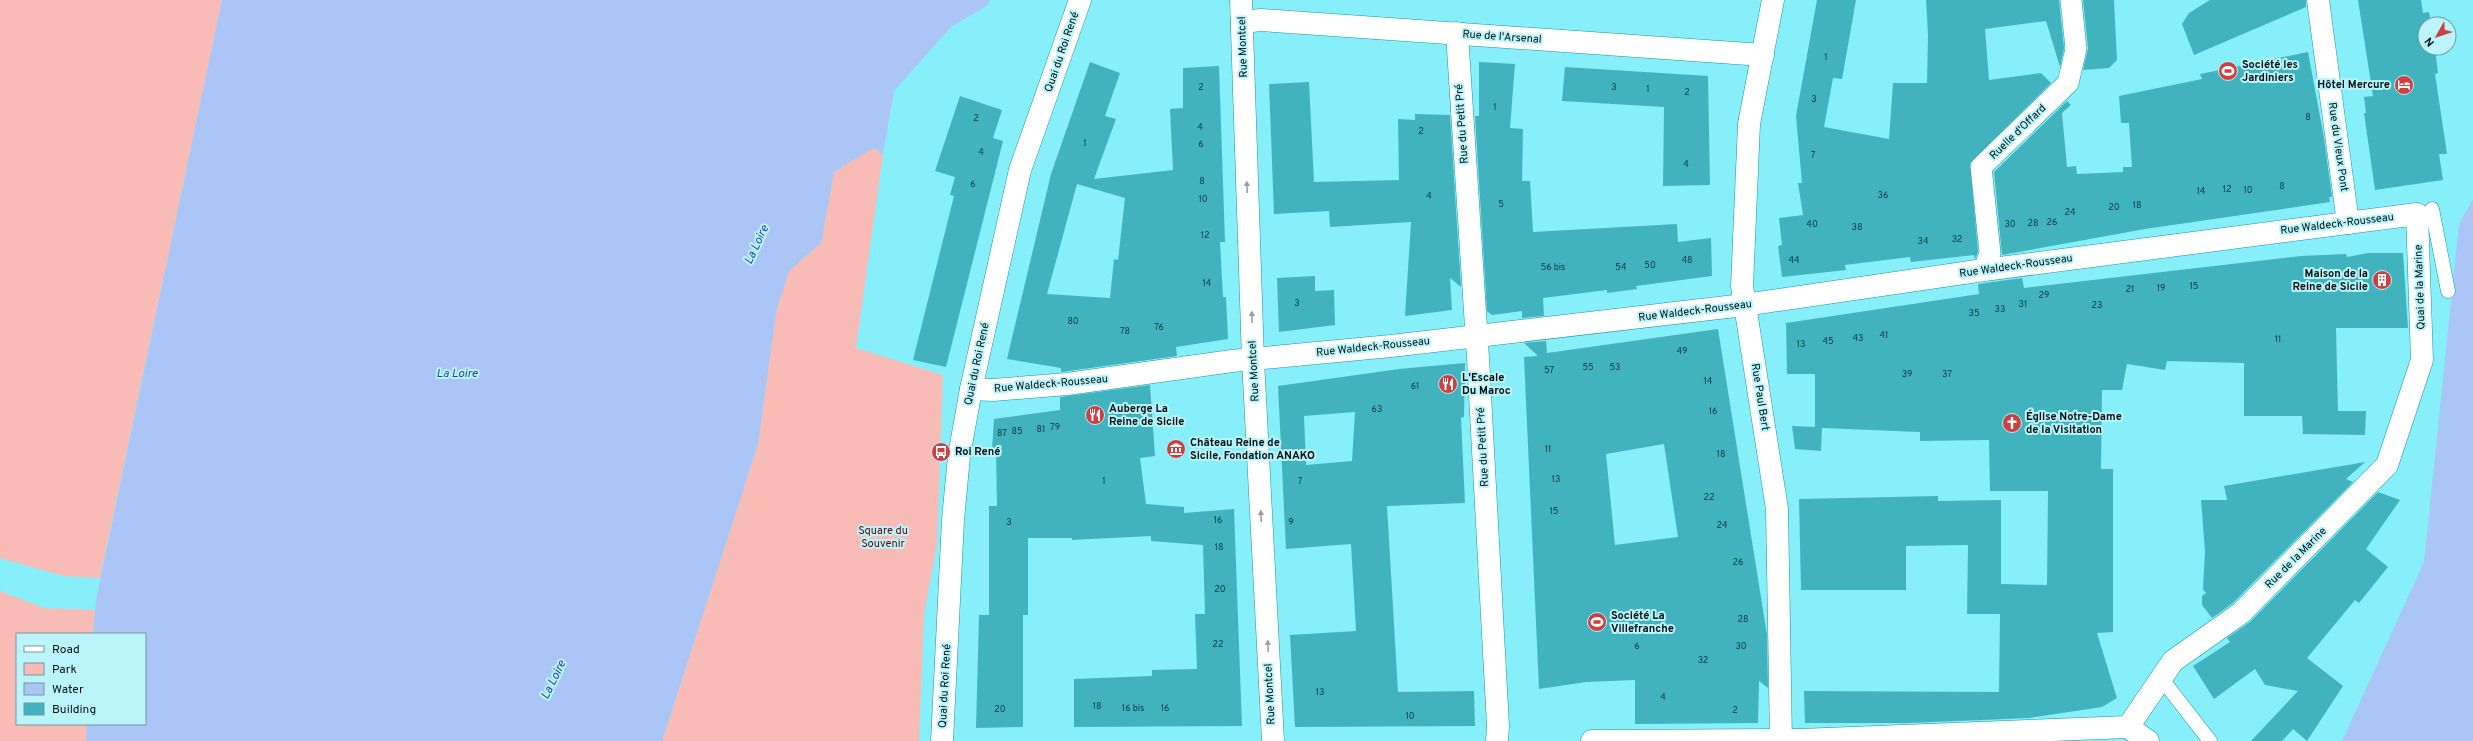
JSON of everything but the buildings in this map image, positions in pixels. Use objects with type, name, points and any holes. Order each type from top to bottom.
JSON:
[{"type":"street","name":"Quai du Roi René","points":[[942,741],[953,520],[959,456],[971,389],[1020,170],[1080,0]]},
{"type":"street","name":"Rue Montcel","points":[[1241,0],[1253,360],[1273,741]]},
{"type":"street","name":"Rue Paul Bert","points":[[1773,0],[1749,124],[1742,286],[1777,509],[1781,741]]},
{"type":"street","name":"Ruelle d'Offard","points":[[1984,270],[1990,253],[1981,167],[2068,83],[2076,48],[2071,0]]},
{"type":"street","name":"Rue du Vieux Pont","points":[[2318,0],[2348,223]]},
{"type":"street","name":"Rue de l'Arsenal","points":[[1242,22],[1261,20],[1763,55]]},
{"type":"street","name":"Rue du Petit Pré","points":[[1457,33],[1477,336],[1498,726],[1497,741]]},
{"type":"street","name":"Rue Waldeck-Rousseau","points":[[971,389],[993,390],[1067,384],[1232,361],[1477,336],[1744,305],[1984,270],[2425,212]]},
{"type":"street","name":"Quai de la Marine","points":[[2422,360],[2425,212]]},
{"type":"street","name":"Rue de la Marine","points":[[2128,728],[2173,661],[2241,613],[2387,465],[2422,360]]},
{"type":"street","points":[[1592,741],[1781,741],[2128,728],[2148,741]]},
{"type":"lane","points":[[2425,212],[2448,291]]},
{"type":"lane","points":[[2161,678],[2210,741]]},
{"type":"green space","points":[[0,0],[222,0],[100,578],[64,576],[0,558]]},
{"type":"green space","name":"Square du Souvenir","points":[[873,148],[883,154],[856,348],[943,375],[937,544],[924,614],[919,741],[662,741],[758,444],[776,312],[789,271],[821,243],[834,172]]},
{"type":"green space","points":[[0,591],[44,608],[95,610],[93,633],[16,633],[16,725],[87,725],[86,741],[0,741]]},
{"type":"water","name":"La Loire","points":[[222,0],[990,0],[988,5],[951,27],[894,91],[883,154],[873,148],[834,172],[821,243],[789,271],[776,312],[758,444],[662,741],[86,741],[87,725],[146,725],[146,633],[93,633],[96,600]]},
{"type":"water","points":[[2473,199],[2473,741],[2342,741],[2424,562],[2459,224]]},
{"type":"place","name":"Société les Jardiniers","points":[[2228,71]]},
{"type":"place","name":"Hôtel Mercure","points":[[2404,85]]},
{"type":"place","name":"Maison de la Reine de Sicile","points":[[2382,280]]},
{"type":"place","name":"L'Escale Du Maroc","points":[[1448,384]]},
{"type":"place","name":"Auberge La Reine de Sicile","points":[[1095,415]]},
{"type":"place","name":"Église Notre-Dame de la Visitation","points":[[2012,423]]},
{"type":"place","name":"Château Reine de Sicile, Fondation ANAKO","points":[[1176,449]]},
{"type":"place","name":"Roi René","points":[[941,452]]},
{"type":"place","name":"Société La Villefranche","points":[[1597,622]]}]
